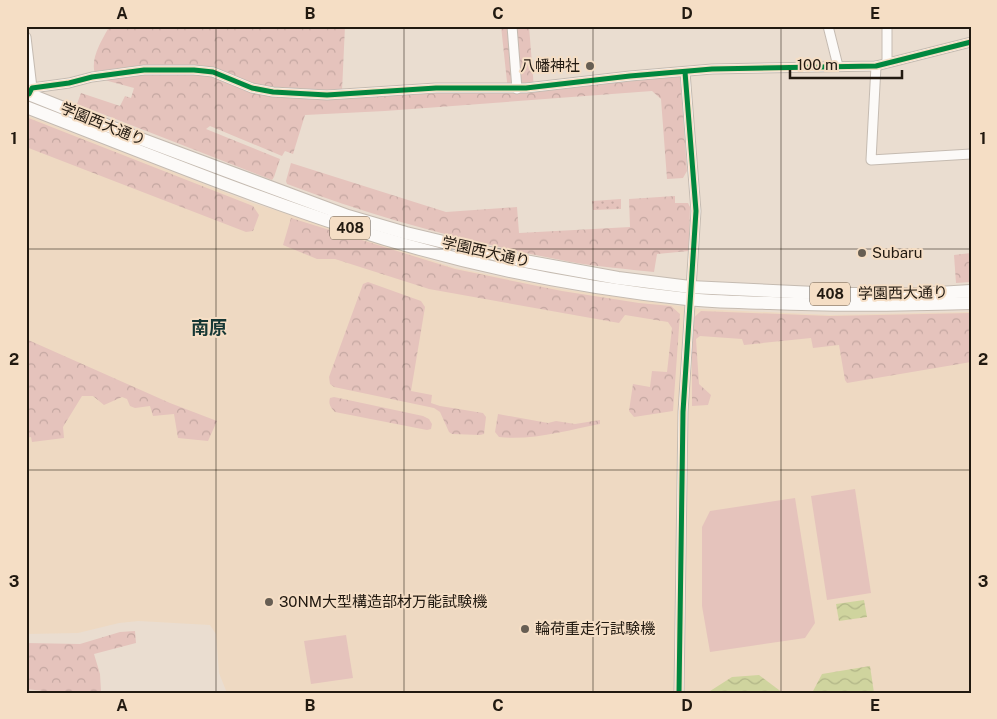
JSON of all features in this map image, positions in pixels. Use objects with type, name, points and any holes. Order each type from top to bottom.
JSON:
[{"type":"highway","name":"学園西大通り","points":[[28,96],[271,201],[357,230],[438,252],[575,283],[837,306],[917,299],[971,291]]},
{"type":"highway","name":"学園西大通り","points":[[917,299],[971,303]]},
{"type":"street","points":[[512,26],[517,89]]},
{"type":"street","points":[[828,26],[838,66]]},
{"type":"street","points":[[887,26],[887,62]]},
{"type":"street","points":[[26,37],[28,96],[92,77],[144,70],[213,72],[257,90],[327,95],[436,88],[517,89],[712,69],[876,66],[971,42]]},
{"type":"street","points":[[876,66],[871,160],[971,154]]},
{"type":"street","points":[[679,693],[683,412],[689,293],[693,265],[696,211],[685,72]]},
{"type":"shaded area","points":[[26,115],[253,203],[456,268],[562,289],[701,309],[830,315],[971,312],[971,693],[227,693],[219,673],[216,634],[210,625],[139,621],[119,623],[78,633],[26,634]]},
{"type":"green space","points":[[173,26],[345,26],[342,91],[508,91],[501,26],[529,26],[534,89],[680,76],[687,171],[683,178],[667,179],[661,99],[652,91],[385,111],[305,115],[293,154],[285,151],[282,156],[210,126],[206,129],[280,159],[272,180],[77,104],[81,93],[120,106],[125,96],[131,98],[134,88],[97,78],[95,72],[94,60],[96,53],[108,29]]},
{"type":"green space","points":[[26,117],[253,206],[259,215],[253,231],[246,232],[26,147]]},
{"type":"green space","points":[[291,163],[446,212],[517,207],[519,233],[630,227],[629,199],[675,196],[675,203],[688,203],[690,207],[689,251],[657,254],[654,272],[581,264],[535,255],[463,239],[392,219],[287,184],[286,181]]},
{"type":"green space","points":[[621,199],[621,209],[593,210],[592,201]]},
{"type":"green space","points":[[291,218],[455,269],[562,291],[671,306],[680,314],[673,411],[634,417],[629,411],[633,384],[650,387],[652,371],[667,372],[672,328],[668,322],[625,315],[619,323],[429,289],[335,259],[317,259],[283,245]]},
{"type":"green space","points":[[971,253],[971,282],[956,283],[954,255]]},
{"type":"green space","points":[[368,282],[421,301],[425,307],[411,391],[432,395],[431,403],[440,406],[483,413],[486,417],[484,434],[452,434],[449,432],[440,412],[434,408],[334,387],[330,384],[329,377],[363,284]]},
{"type":"green space","points":[[701,311],[830,316],[971,313],[971,362],[847,383],[839,345],[813,348],[811,338],[744,345],[742,339],[700,336],[696,339],[699,384],[711,395],[708,405],[692,406],[692,319]]},
{"type":"green space","points":[[26,339],[170,403],[217,421],[208,441],[178,438],[174,414],[153,416],[150,406],[135,408],[130,406],[127,399],[122,397],[104,405],[93,396],[82,396],[63,427],[64,438],[32,442],[31,437],[26,438]]},
{"type":"green space","points":[[334,397],[423,416],[429,419],[432,424],[431,429],[427,430],[335,412],[329,402],[330,398]]},
{"type":"green space","points":[[498,414],[548,423],[556,421],[575,424],[600,420],[600,424],[524,438],[499,437],[495,432]]},
{"type":"green space","points":[[855,489],[871,593],[827,600],[811,496]]},
{"type":"green space","points":[[795,498],[815,623],[805,638],[710,652],[702,606],[702,527],[710,511]]},
{"type":"green space","points":[[135,631],[136,643],[94,654],[100,674],[101,691],[61,693],[26,689],[26,643],[80,644],[120,632]]},
{"type":"green space","points":[[346,635],[353,678],[311,684],[304,641]]},
{"type":"water","points":[[864,600],[867,617],[839,621],[836,604]]},
{"type":"water","points":[[870,666],[874,693],[812,693],[822,674]]},
{"type":"water","points":[[759,675],[783,693],[707,693],[732,677]]},
{"type":"cycle path","points":[[29,94],[32,88],[144,70],[213,72],[252,88],[273,92],[327,95],[436,88],[526,88],[712,69],[876,66],[971,42]]},
{"type":"cycle path","points":[[679,693],[683,412],[696,211],[685,72]]},
{"type":"place","name":"八幡神社","points":[[590,66]]},
{"type":"place","name":"Subaru","points":[[862,253]]},
{"type":"place","name":"30NM大型構造部材万能試験機","points":[[269,602]]},
{"type":"place","name":"輪荷重走行試験機","points":[[525,629]]},
{"type":"district","name":"南原","points":[[209,328]]}]
